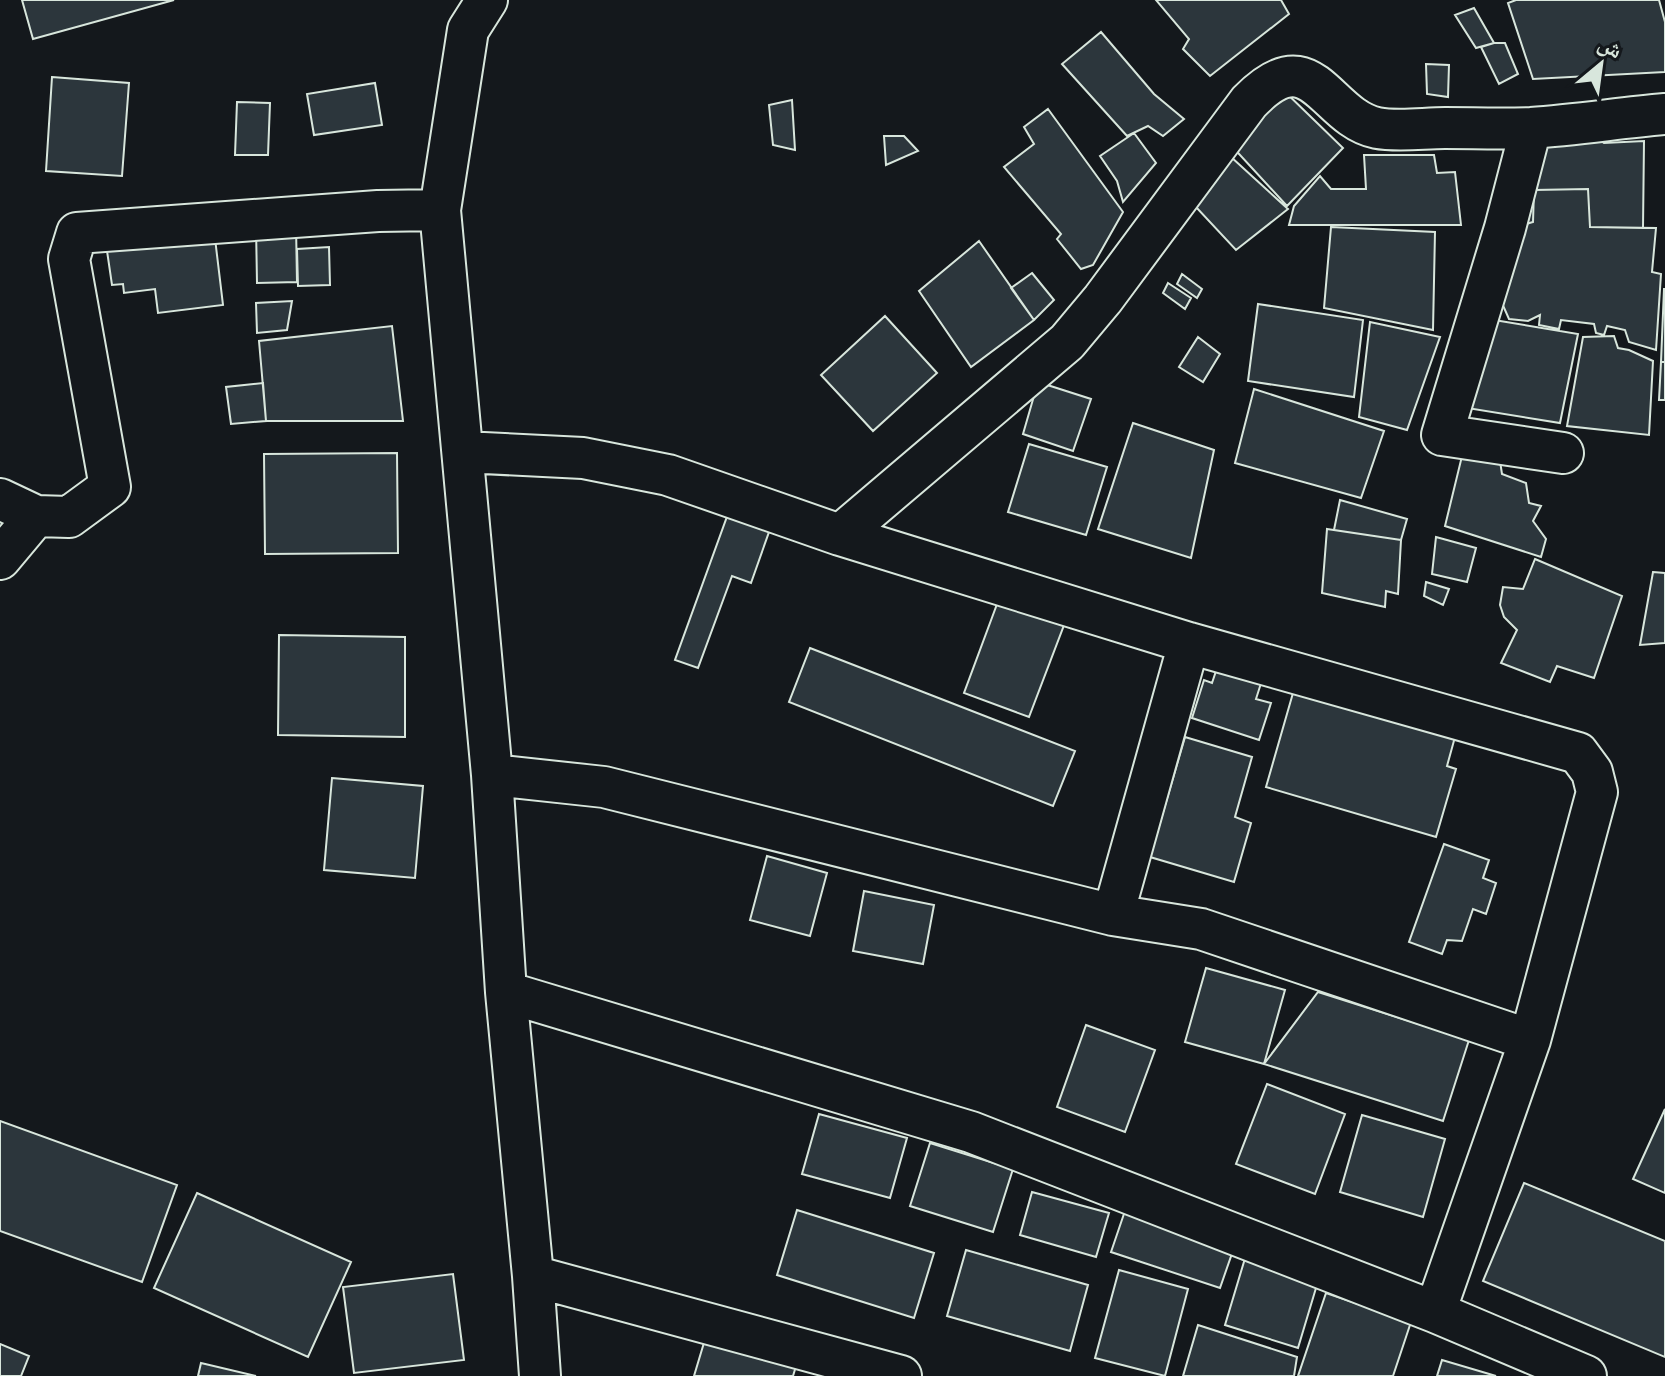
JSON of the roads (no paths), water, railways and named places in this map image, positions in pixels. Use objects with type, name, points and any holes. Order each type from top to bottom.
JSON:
[{"type":"street","points":[[472,10],[440,210],[492,775],[506,992],[540,1376]]},
{"type":"street","points":[[840,535],[1067,342],[1103,299],[1249,102],[1263,87],[1282,77],[1302,77],[1325,90],[1351,114],[1379,128],[1531,128],[1665,114]]},
{"type":"street","points":[[1531,128],[1505,228],[1442,435],[1563,453]]},
{"type":"street","points":[[0,499],[36,516],[69,517],[110,487],[69,259],[77,233],[378,211],[440,210]]},
{"type":"street","points":[[463,452],[583,458],[668,475],[840,535],[1189,643],[1578,753],[1592,772],[1597,792],[1530,1040],[1435,1312]]},
{"type":"street","points":[[0,559],[36,516]]},
{"type":"street","points":[[1113,915],[1189,643]]},
{"type":"street","points":[[492,775],[604,787],[1113,915],[1201,929],[1530,1040]]},
{"type":"street","points":[[506,992],[971,1132],[1435,1312],[1586,1376]]},
{"type":"street","points":[[533,1276],[901,1376]]}]
